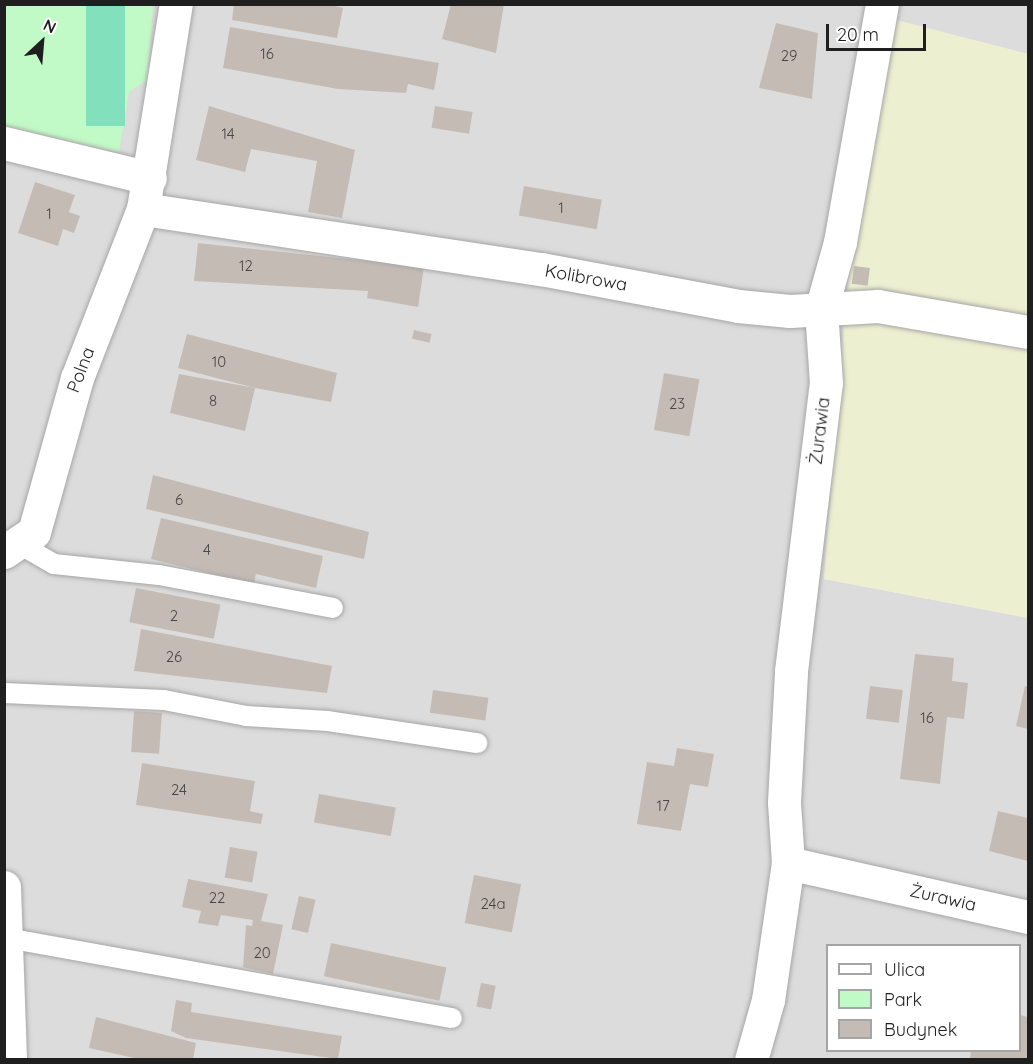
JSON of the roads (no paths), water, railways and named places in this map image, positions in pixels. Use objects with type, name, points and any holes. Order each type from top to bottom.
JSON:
[{"type":"street","name":"Polna","points":[[13,549],[34,532],[77,378],[143,209],[150,178],[176,4]]},
{"type":"street","name":"Żurawia","points":[[751,1059],[768,1000],[788,863],[784,802],[791,671],[826,383],[821,310],[840,242],[882,4]]},
{"type":"street","points":[[4,143],[150,178]]},
{"type":"street","name":"Kolibrowa","points":[[143,209],[541,269],[738,306],[821,310],[878,306],[1029,332]]},
{"type":"street","name":"Żurawia","points":[[788,863],[1029,917]]},
{"type":"street","points":[[4,887],[8,938],[10,1059]]},
{"type":"lane","points":[[13,549],[54,564],[159,575],[333,608]]},
{"type":"lane","points":[[4,693],[164,700],[246,716],[328,721],[477,743]]},
{"type":"lane","points":[[8,938],[452,1018]]}]
